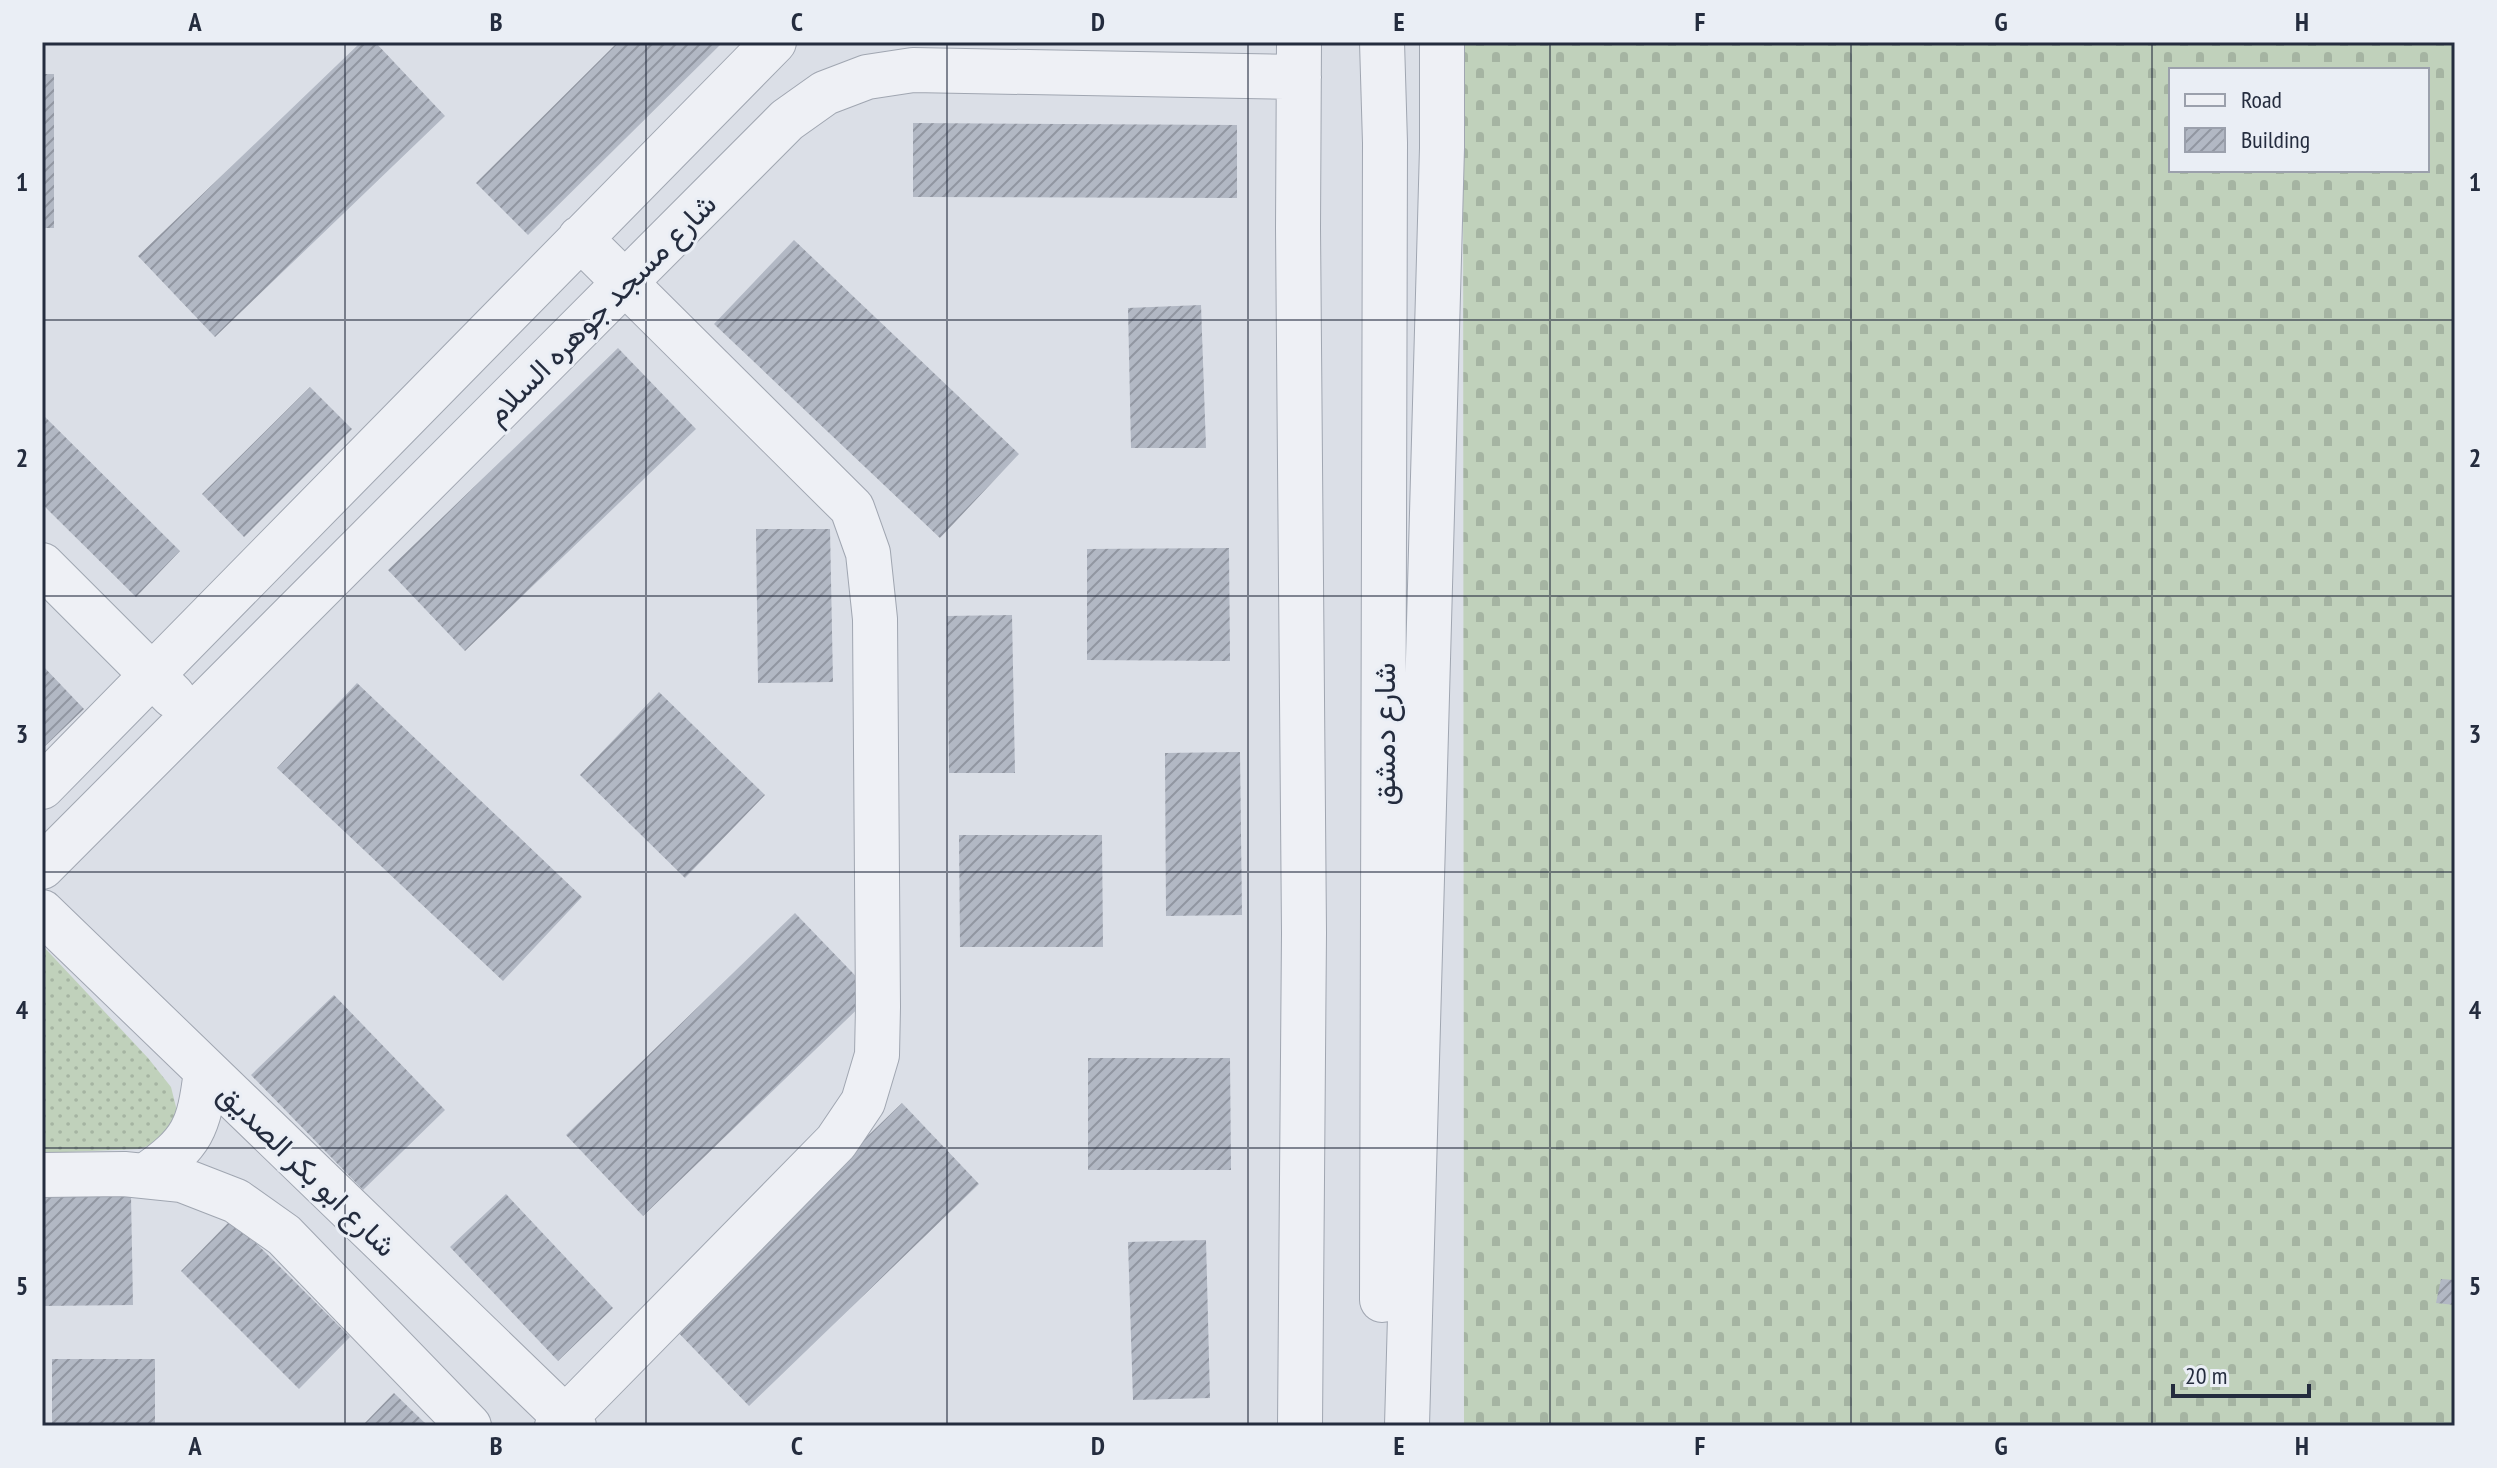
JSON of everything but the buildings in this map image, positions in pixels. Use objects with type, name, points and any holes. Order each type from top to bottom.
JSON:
[{"type":"street","name":"شارع مسجد جوهره السلام","points":[[42,787],[774,42]]},
{"type":"street","name":"شارع دمشق","points":[[1382,42],[1385,143],[1383,1426]]},
{"type":"street","points":[[1407,1426],[1442,148],[1442,42]]},
{"type":"street","name":"شارع مسجد جوهره السلام","points":[[42,867],[787,120],[825,93],[867,77],[913,70],[1299,60]]},
{"type":"street","points":[[1299,60],[1304,933],[1300,1426]]},
{"type":"street","points":[[1385,143],[1442,148]]},
{"type":"street","points":[[566,1423],[836,1142],[863,1102],[877,1055],[875,619],[868,553],[852,508],[580,238]]},
{"type":"street","points":[[42,565],[193,716]]},
{"type":"street","name":"شارع ابو بكر الصديق","points":[[42,912],[566,1423]]},
{"type":"street","points":[[145,1176],[174,1156],[192,1134],[202,1105],[206,1071]]},
{"type":"street","points":[[42,1175],[145,1176],[182,1180],[236,1201],[284,1235],[469,1426]]},
{"type":"green space","points":[[1463,42],[2455,42],[2455,1426],[1464,1426]]},
{"type":"green space","points":[[42,945],[148,1058],[171,1087],[177,1111],[172,1129],[159,1142],[139,1149],[42,1153]]}]
